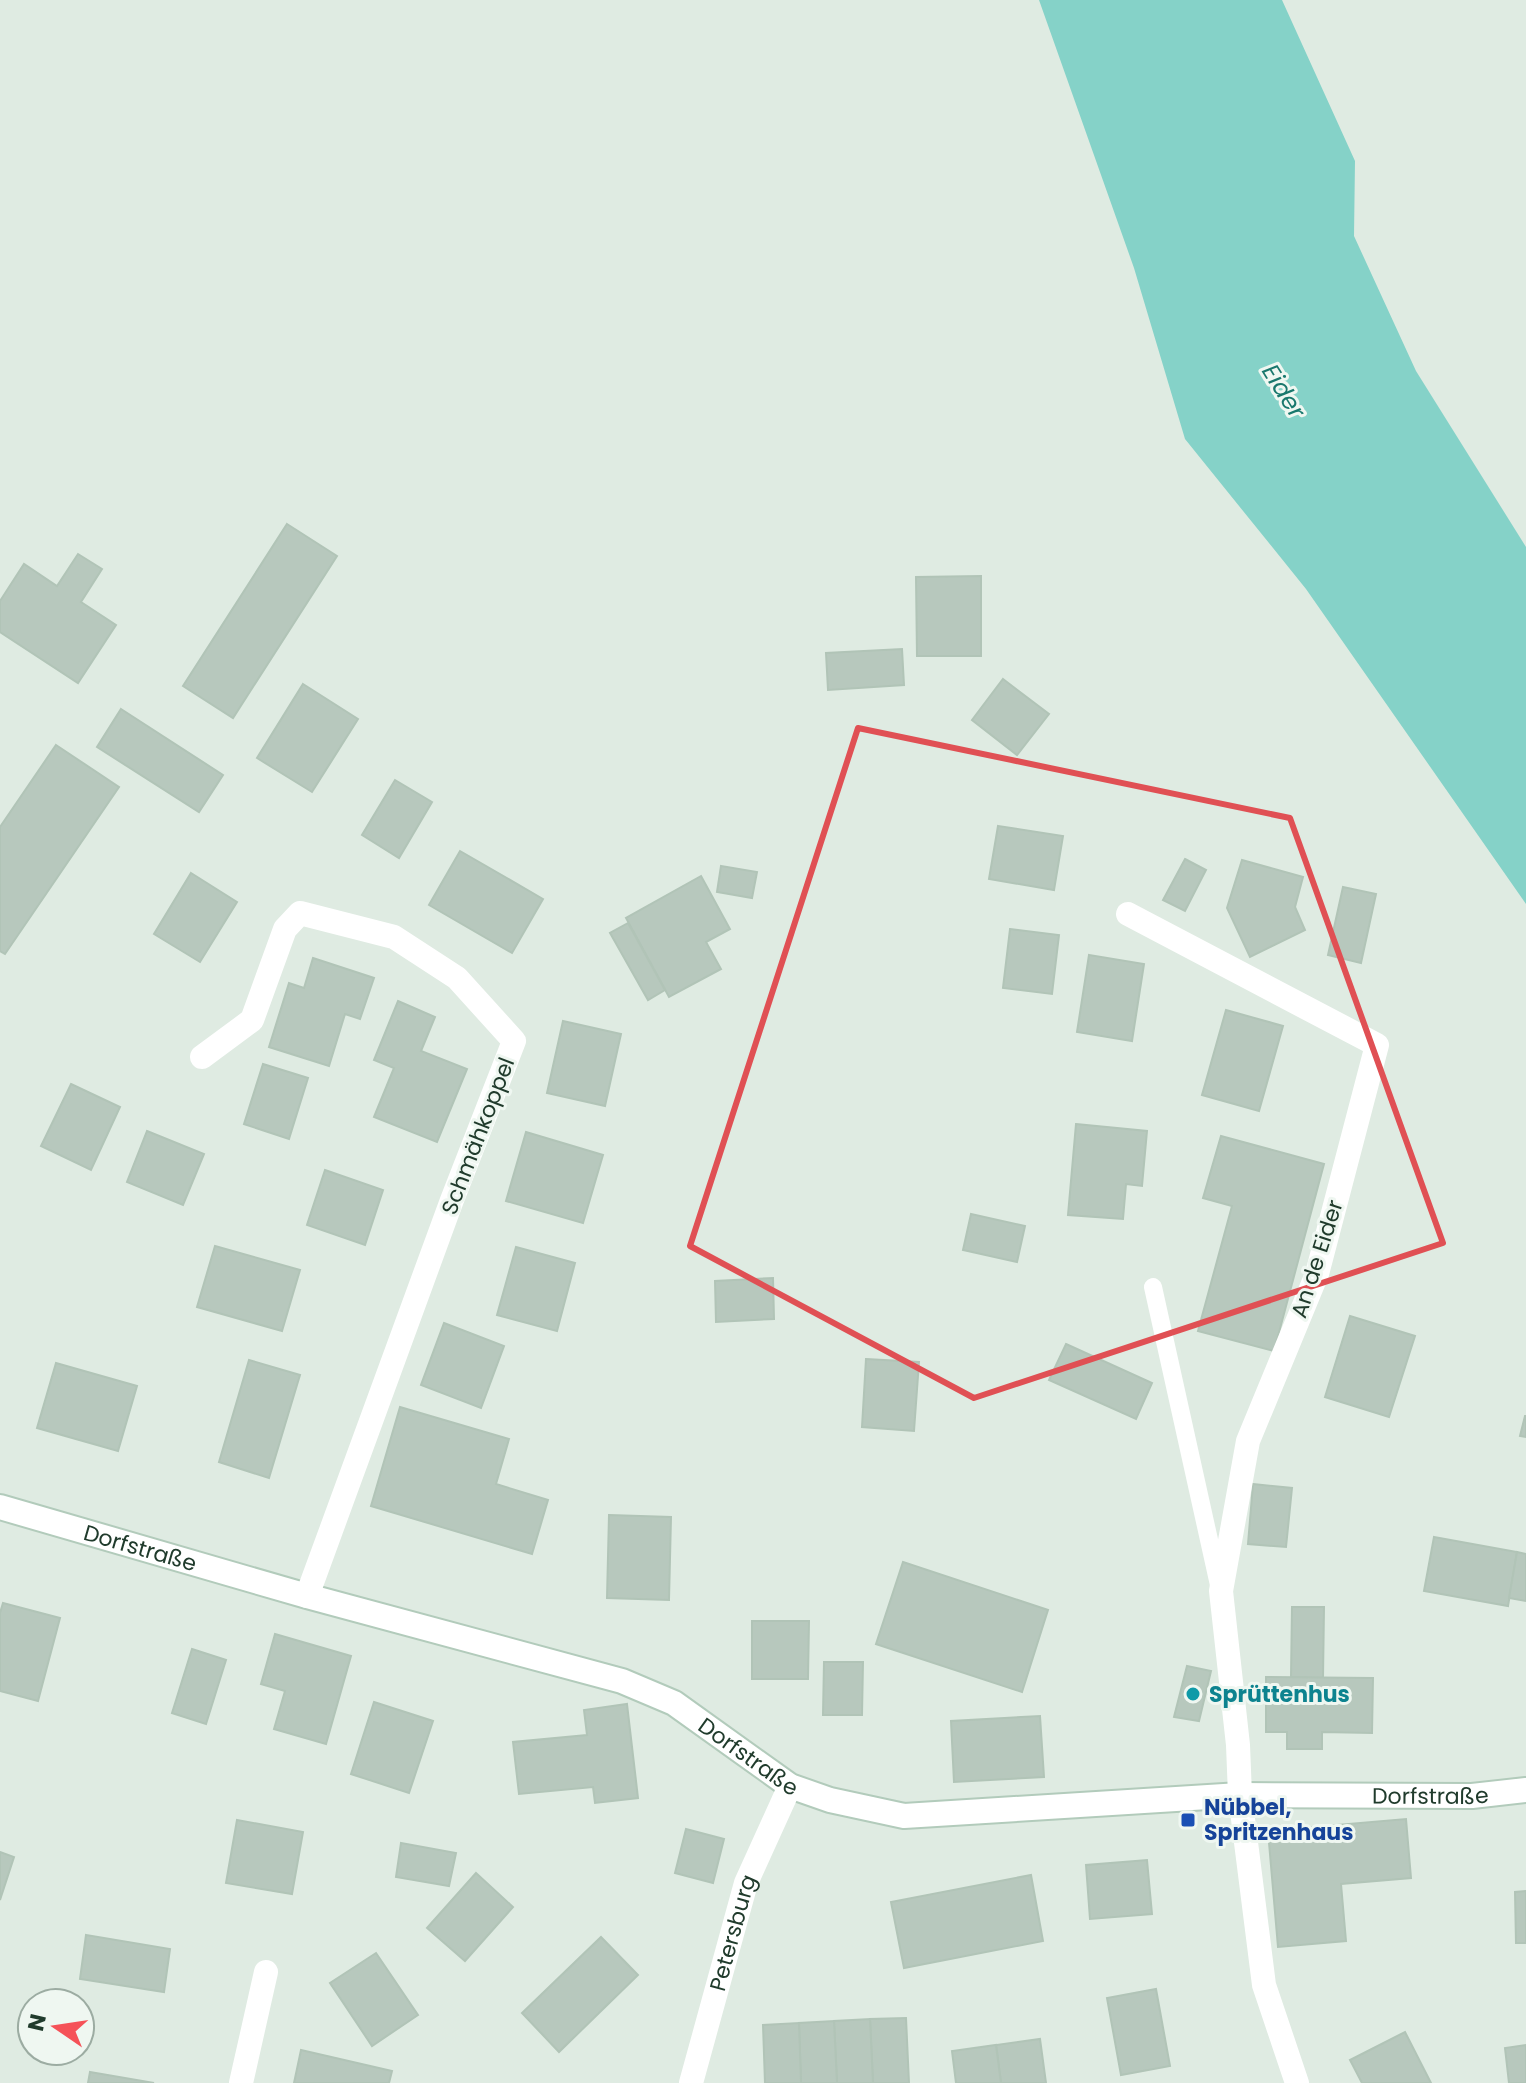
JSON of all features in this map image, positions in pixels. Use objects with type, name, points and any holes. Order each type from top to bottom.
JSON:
[{"type":"street","name":"Schmähkoppel","points":[[202,1057],[252,1020],[285,929],[300,913],[394,937],[457,978],[514,1041],[452,1200],[307,1596]]},
{"type":"street","name":"An de Eider","points":[[1128,914],[1377,1045],[1317,1274],[1248,1441],[1221,1591],[1238,1745],[1240,1795],[1264,1985],[1297,2083]]},
{"type":"street","name":"Dorfstraße","points":[[0,1508],[307,1596],[622,1681],[674,1703],[790,1786],[830,1800],[904,1816],[1240,1795],[1472,1796],[1526,1790]]},
{"type":"street","name":"Petersburg","points":[[691,2083],[746,1883],[790,1786]]},
{"type":"street","points":[[241,2083],[266,1972]]},
{"type":"lane","points":[[1153,1287],[1221,1591]]},
{"type":"highlighted area","points":[[858,728],[1290,818],[1443,1243],[974,1398],[690,1246]]},
{"type":"water","name":"Eider","points":[[1039,0],[1282,0],[1355,161],[1354,236],[1416,371],[1526,547],[1526,904],[1306,589],[1185,439],[1134,268]]},
{"type":"building","points":[[287,524],[337,556],[233,718],[183,686]]},
{"type":"building","points":[[78,554],[102,569],[81,602],[116,625],[78,683],[0,632],[0,601],[24,564],[57,586]]},
{"type":"building","points":[[981,576],[981,656],[917,656],[916,577]]},
{"type":"building","points":[[902,649],[904,685],[828,690],[826,653]]},
{"type":"building","points":[[1003,679],[1049,714],[1017,755],[972,720]]},
{"type":"building","points":[[303,684],[358,719],[312,792],[257,758]]},
{"type":"building","points":[[121,709],[223,775],[199,812],[97,747]]},
{"type":"building","points":[[56,745],[119,787],[5,954],[0,951],[0,827]]},
{"type":"building","points":[[395,780],[432,802],[399,858],[362,835]]},
{"type":"building","points":[[998,826],[1063,836],[1054,890],[989,879]]},
{"type":"building","points":[[460,851],[543,899],[512,953],[429,905]]},
{"type":"building","points":[[1185,859],[1206,870],[1185,911],[1163,900]]},
{"type":"building","points":[[1242,860],[1303,877],[1295,907],[1305,930],[1250,957],[1227,908]]},
{"type":"building","points":[[721,866],[757,872],[752,898],[717,892]]},
{"type":"building","points":[[191,873],[237,902],[200,962],[154,934]]},
{"type":"building","points":[[701,876],[730,929],[706,942],[721,969],[669,997],[626,918]]},
{"type":"building","points":[[1343,887],[1376,894],[1361,963],[1328,955]]},
{"type":"building","points":[[628,923],[665,990],[648,1000],[610,933]]},
{"type":"building","points":[[1010,929],[1059,935],[1052,994],[1003,988]]},
{"type":"building","points":[[1089,955],[1144,964],[1132,1041],[1077,1032]]},
{"type":"building","points":[[313,958],[374,978],[360,1019],[345,1014],[329,1066],[269,1047],[289,983],[304,988]]},
{"type":"building","points":[[398,1001],[435,1017],[421,1051],[467,1069],[437,1142],[374,1117],[394,1068],[374,1060]]},
{"type":"building","points":[[1226,1010],[1283,1026],[1259,1111],[1202,1095]]},
{"type":"building","points":[[563,1021],[621,1034],[605,1106],[547,1093]]},
{"type":"building","points":[[263,1064],[308,1078],[289,1139],[244,1124]]},
{"type":"building","points":[[71,1084],[120,1107],[91,1170],[41,1146]]},
{"type":"building","points":[[1076,1124],[1147,1131],[1142,1186],[1126,1184],[1123,1219],[1068,1215]]},
{"type":"building","points":[[147,1131],[204,1154],[183,1205],[127,1182]]},
{"type":"building","points":[[526,1132],[603,1155],[583,1223],[506,1201]]},
{"type":"building","points":[[1221,1136],[1324,1164],[1274,1351],[1198,1331],[1232,1206],[1203,1198]]},
{"type":"building","points":[[325,1170],[383,1190],[365,1245],[307,1225]]},
{"type":"building","points":[[971,1214],[1025,1226],[1017,1262],[963,1250]]},
{"type":"building","points":[[215,1246],[300,1270],[282,1331],[197,1307]]},
{"type":"building","points":[[516,1247],[575,1263],[557,1331],[497,1315]]},
{"type":"building","points":[[773,1278],[774,1319],[716,1322],[715,1281]]},
{"type":"building","points":[[1350,1316],[1415,1336],[1389,1417],[1325,1397]]},
{"type":"building","points":[[444,1323],[504,1346],[481,1408],[421,1385]]},
{"type":"building","points":[[1066,1344],[1152,1383],[1136,1419],[1049,1380]]},
{"type":"building","points":[[866,1359],[919,1362],[914,1431],[862,1427]]},
{"type":"building","points":[[249,1360],[300,1375],[269,1478],[219,1462]]},
{"type":"building","points":[[56,1363],[137,1386],[118,1451],[37,1428]]},
{"type":"building","points":[[400,1407],[509,1439],[496,1484],[548,1500],[532,1554],[371,1506]]},
{"type":"building","points":[[1526,1416],[1526,1437],[1520,1436]]},
{"type":"building","points":[[1253,1484],[1292,1488],[1286,1547],[1248,1544]]},
{"type":"building","points":[[609,1515],[671,1517],[669,1600],[607,1598]]},
{"type":"building","points":[[1434,1537],[1517,1552],[1508,1606],[1424,1591]]},
{"type":"building","points":[[1517,1552],[1526,1554],[1526,1601],[1509,1598]]},
{"type":"building","points":[[903,1562],[1048,1610],[1022,1692],[876,1644]]},
{"type":"building","points":[[3,1603],[60,1618],[38,1701],[0,1691],[0,1613]]},
{"type":"building","points":[[1292,1607],[1324,1607],[1323,1678],[1291,1677]]},
{"type":"building","points":[[752,1621],[809,1621],[808,1679],[752,1679]]},
{"type":"building","points":[[275,1634],[351,1656],[326,1744],[274,1729],[285,1691],[261,1684]]},
{"type":"building","points":[[192,1649],[226,1660],[206,1724],[172,1713]]},
{"type":"building","points":[[824,1662],[863,1662],[862,1715],[823,1715]]},
{"type":"building","name":"Sprüttenhus","points":[[1187,1666],[1211,1671],[1199,1721],[1174,1717]]},
{"type":"building","points":[[1266,1677],[1373,1678],[1372,1733],[1322,1732],[1322,1749],[1287,1749],[1287,1732],[1266,1732]]},
{"type":"building","points":[[374,1702],[433,1721],[409,1793],[351,1774]]},
{"type":"building","points":[[627,1704],[638,1798],[595,1803],[593,1787],[519,1794],[513,1742],[587,1735],[584,1710]]},
{"type":"building","points":[[1040,1716],[1044,1777],[954,1782],[951,1721]]},
{"type":"building","points":[[1406,1819],[1411,1878],[1341,1884],[1346,1941],[1278,1947],[1268,1831]]},
{"type":"building","points":[[237,1820],[303,1832],[292,1894],[226,1883]]},
{"type":"building","points":[[686,1829],[724,1839],[713,1883],[675,1873]]},
{"type":"building","points":[[401,1843],[456,1853],[449,1886],[396,1877]]},
{"type":"building","points":[[0,1852],[14,1857],[0,1900]]},
{"type":"building","points":[[1147,1860],[1152,1914],[1090,1919],[1086,1865]]},
{"type":"building","points":[[476,1873],[513,1907],[465,1961],[427,1928]]},
{"type":"building","points":[[1031,1875],[1043,1941],[904,1968],[891,1902]]},
{"type":"building","points":[[1526,1891],[1526,1943],[1516,1943],[1515,1892]]},
{"type":"building","points":[[86,1935],[170,1949],[164,1992],[80,1979]]},
{"type":"building","points":[[601,1937],[638,1975],[559,2052],[522,2013]]},
{"type":"building","points":[[376,1953],[418,2015],[372,2046],[330,1983]]},
{"type":"building","points":[[1156,1989],[1170,2066],[1121,2075],[1107,1998]]},
{"type":"building","points":[[906,2018],[909,2083],[873,2083],[870,2019]]},
{"type":"building","points":[[870,2019],[873,2083],[837,2083],[834,2021]]},
{"type":"building","points":[[834,2021],[837,2083],[801,2083],[799,2023]]},
{"type":"building","points":[[799,2023],[801,2083],[765,2083],[763,2025]]},
{"type":"building","points":[[1405,2032],[1431,2083],[1362,2083],[1350,2060]]},
{"type":"building","points":[[1040,2039],[1046,2083],[1001,2083],[996,2045]]},
{"type":"building","points":[[996,2045],[1001,2083],[956,2083],[952,2051]]},
{"type":"building","points":[[1526,2045],[1526,2083],[1509,2083],[1505,2048]]},
{"type":"building","points":[[301,2050],[392,2071],[389,2083],[294,2083]]},
{"type":"building","points":[[90,2072],[154,2083],[88,2083]]},
{"type":"place","name":"Sprüttenhus","points":[[1193,1694]]},
{"type":"place","name":"Nübbel, Spritzenhaus","points":[[1188,1820]]}]
